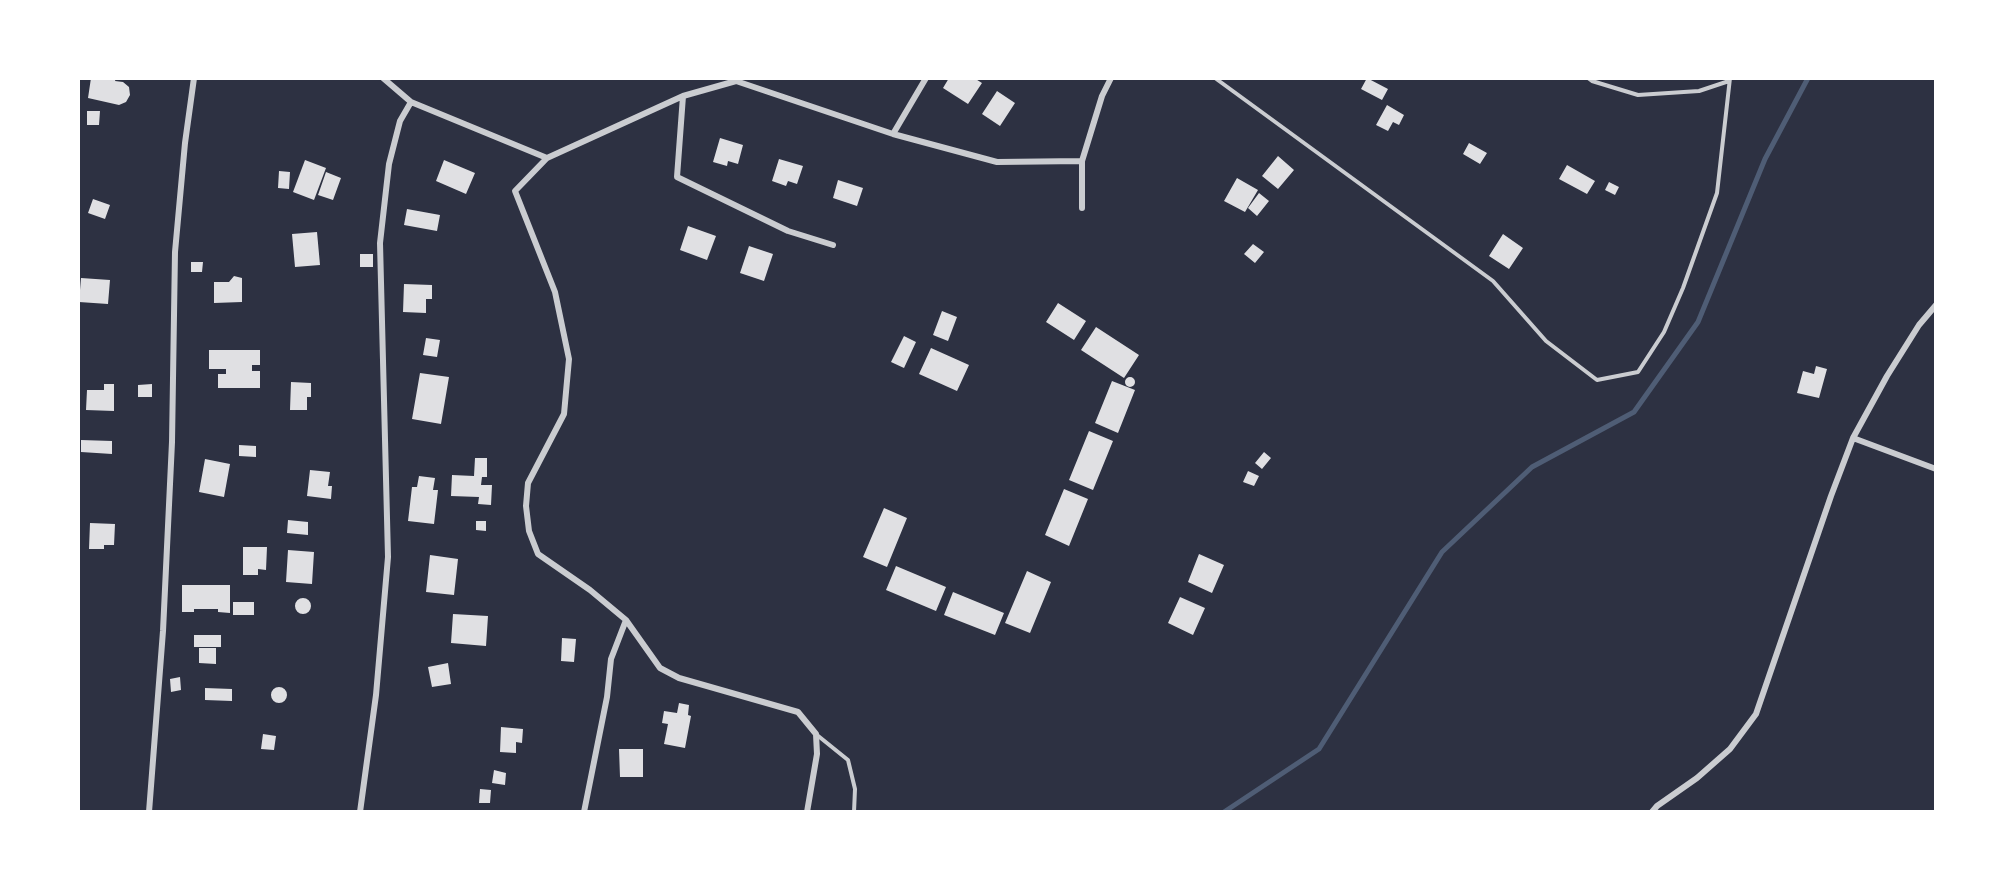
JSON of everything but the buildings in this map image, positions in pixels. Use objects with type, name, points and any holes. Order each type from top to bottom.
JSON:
[{"type":"street","points":[[149,812],[163,632],[172,442],[175,252],[194,78]]},
{"type":"street","points":[[383,78],[411,102],[547,158]]},
{"type":"street","points":[[894,134],[926,78]]},
{"type":"street","points":[[1082,208],[1082,161],[1102,96],[1111,78]]},
{"type":"street","points":[[807,812],[817,754],[816,734],[798,712],[679,678],[660,668],[626,620],[590,590],[538,554],[529,531],[526,506],[528,483],[564,414],[569,359],[555,292],[515,191],[547,158],[683,96],[736,81],[894,134],[998,162],[1082,161]]},
{"type":"street","points":[[683,96],[677,177],[788,231],[832,245]]},
{"type":"street","points":[[360,812],[376,695],[388,557],[380,243],[389,164],[400,121],[411,102]]},
{"type":"street","points":[[1652,812],[1697,778],[1730,749],[1756,714],[1853,438],[1887,375],[1919,325],[1936,305]]},
{"type":"street","points":[[1853,438],[1936,469]]},
{"type":"street","points":[[584,812],[607,697],[611,659],[626,620]]},
{"type":"lane","points":[[1215,78],[1493,281],[1546,341],[1597,380],[1638,372],[1664,332],[1683,288],[1717,193],[1730,79],[1699,91],[1638,95],[1588,78]]},
{"type":"lane","points":[[816,734],[848,760],[855,789],[854,812]]},
{"type":"waterway","points":[[1224,812],[1319,749],[1442,552],[1532,467],[1634,412],[1698,322],[1765,159],[1808,78]]}]
